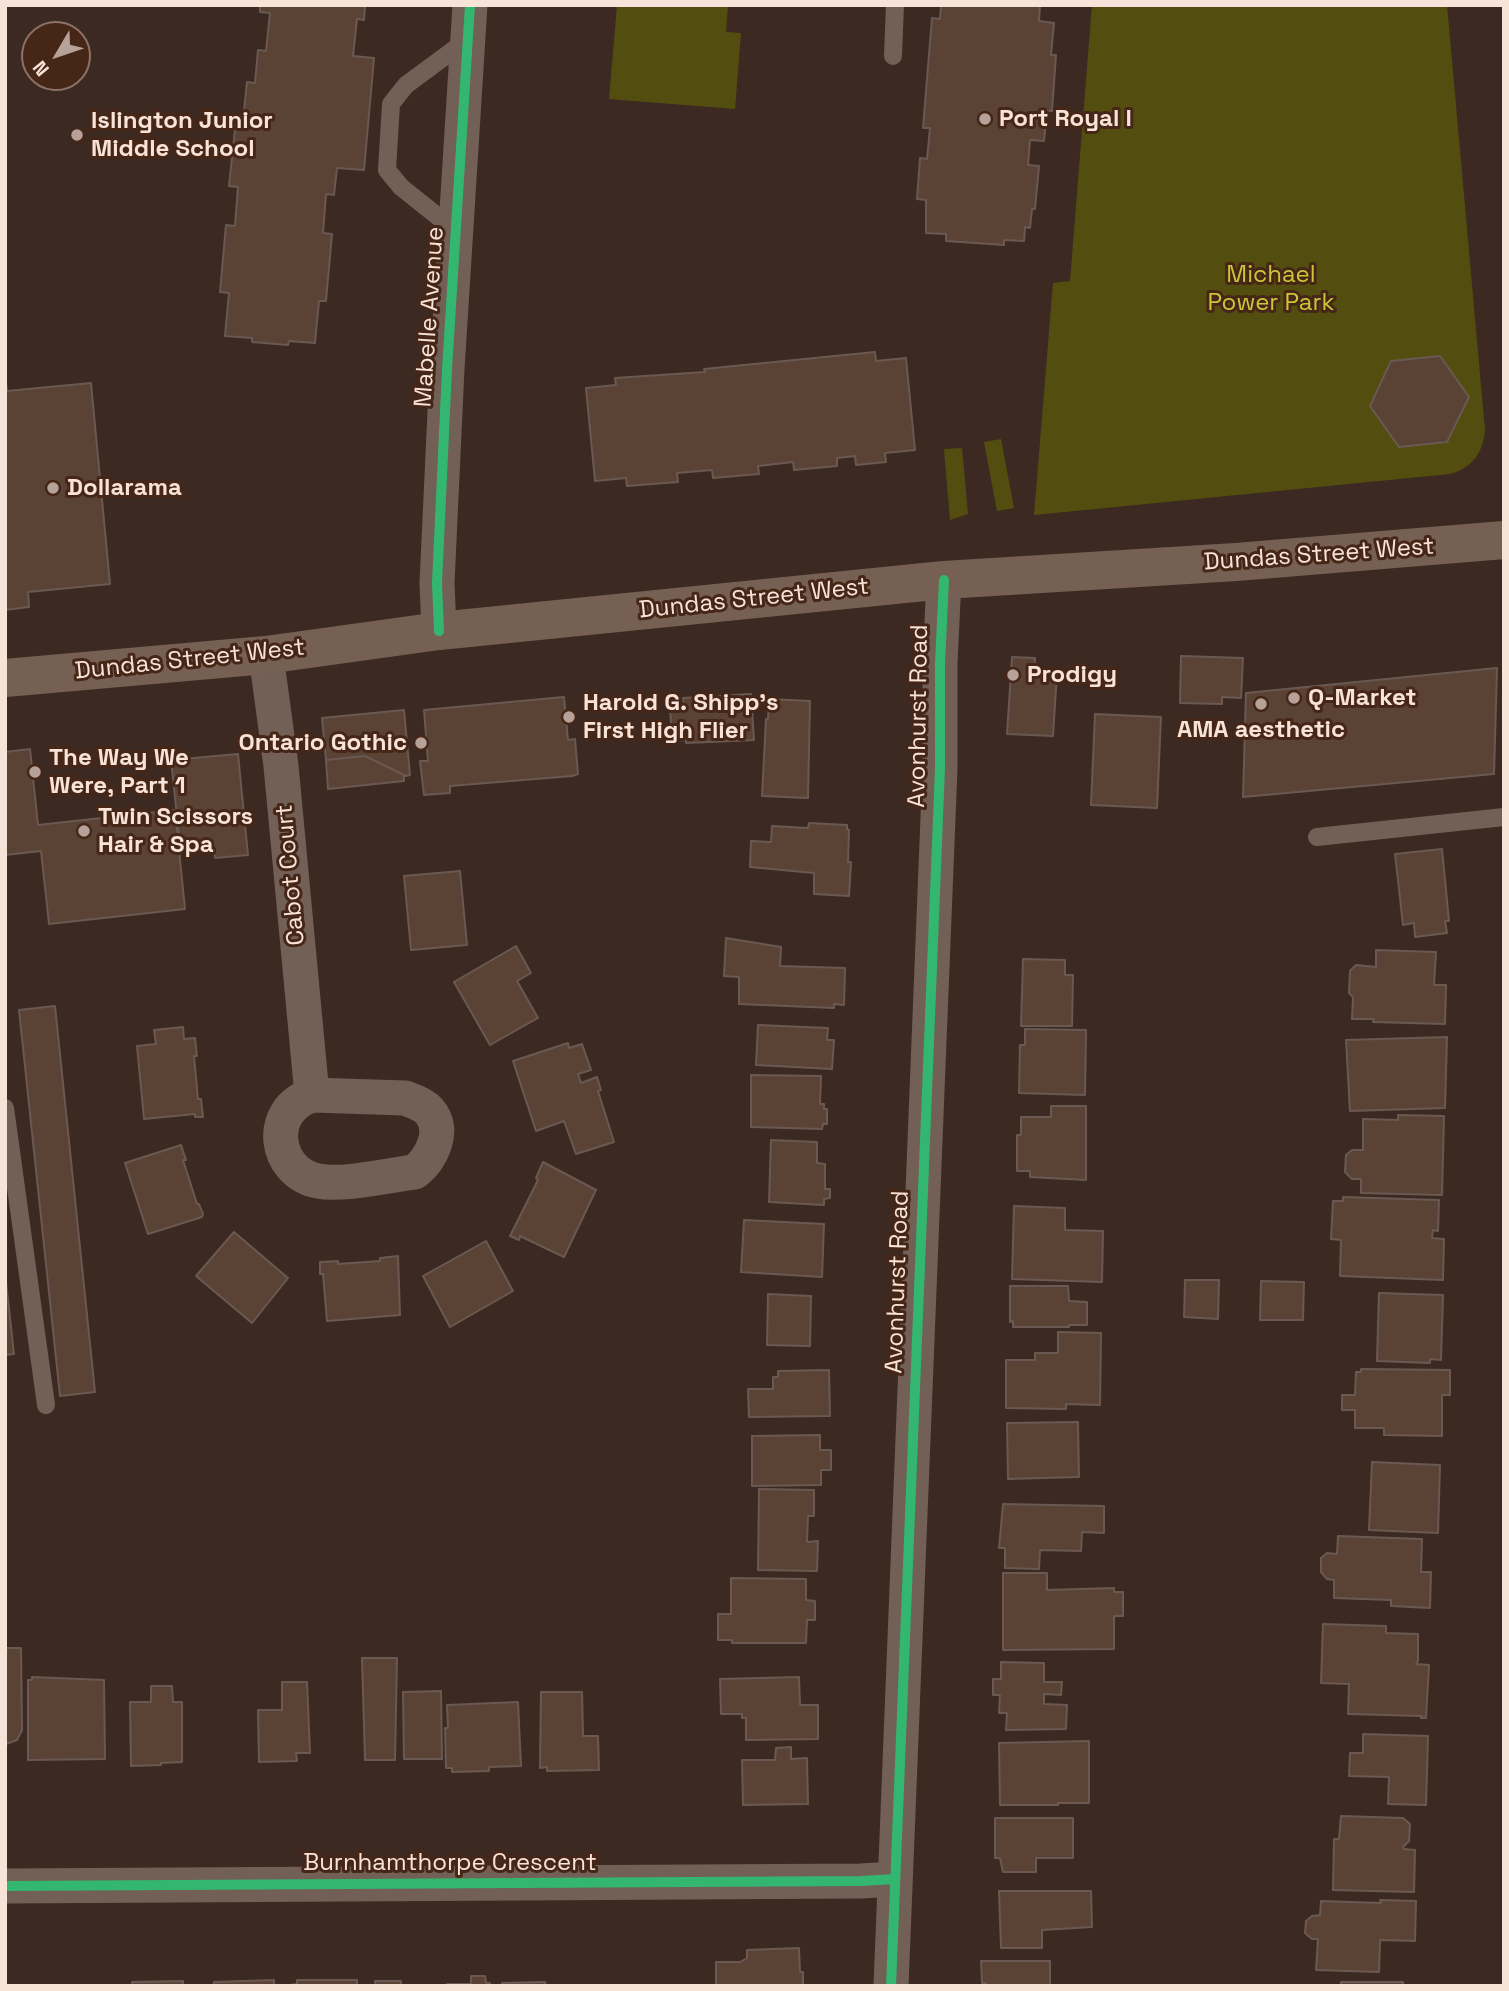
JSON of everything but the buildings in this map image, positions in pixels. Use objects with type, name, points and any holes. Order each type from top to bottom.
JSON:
[{"type":"main road","name":"Dundas Street West","points":[[5,677],[266,655],[439,631],[944,580],[1236,562],[1504,540]]},
{"type":"street","name":"Mabelle Avenue","points":[[439,631],[437,583],[447,369],[470,5]]},
{"type":"street","name":"Avonhurst Road","points":[[891,1986],[940,768],[940,663],[944,580]]},
{"type":"street","name":"Cabot Court","points":[[266,655],[281,766],[312,1095]]},
{"type":"street","name":"Burnhamthorpe Crescent","points":[[5,1886],[895,1879]]},
{"type":"lane","points":[[893,56],[895,5]]},
{"type":"lane","points":[[457,231],[401,187],[387,170],[391,104],[406,85],[467,40]]},
{"type":"lane","points":[[1317,837],[1504,817]]},
{"type":"lane","points":[[5,1108],[12,1205],[46,1405]]},
{"type":"green space","points":[[617,5],[728,5],[726,32],[741,33],[735,109],[609,99]]},
{"type":"green space","name":"Michael Power Park","points":[[1092,5],[1447,5],[1485,430],[1482,446],[1470,464],[1450,474],[1034,515],[1053,283],[1070,281]]},
{"type":"green space","points":[[1001,439],[1014,508],[997,511],[984,442]]},
{"type":"green space","points":[[962,448],[968,514],[950,520],[944,449]]},
{"type":"cycle path","points":[[439,631],[437,583],[447,369],[470,5]]},
{"type":"cycle path","points":[[891,1986],[940,768],[940,663],[944,580]]},
{"type":"cycle path","points":[[5,1886],[895,1879]]},
{"type":"place","name":"Port Royal I","points":[[985,119]]},
{"type":"place","name":"Islington Junior Middle School","points":[[77,135]]},
{"type":"place","name":"Dollarama","points":[[53,488]]},
{"type":"place","name":"Prodigy","points":[[1013,675]]},
{"type":"place","name":"Q-Market","points":[[1294,698]]},
{"type":"place","name":"AMA aesthetic","points":[[1261,704]]},
{"type":"place","name":"Harold G. Shipp's First High Flier","points":[[569,717]]},
{"type":"place","name":"Ontario Gothic","points":[[421,743]]},
{"type":"place","name":"The Way We Were, Part 1","points":[[35,772]]},
{"type":"place","name":"Twin Scissors Hair & Spa","points":[[84,831]]}]
